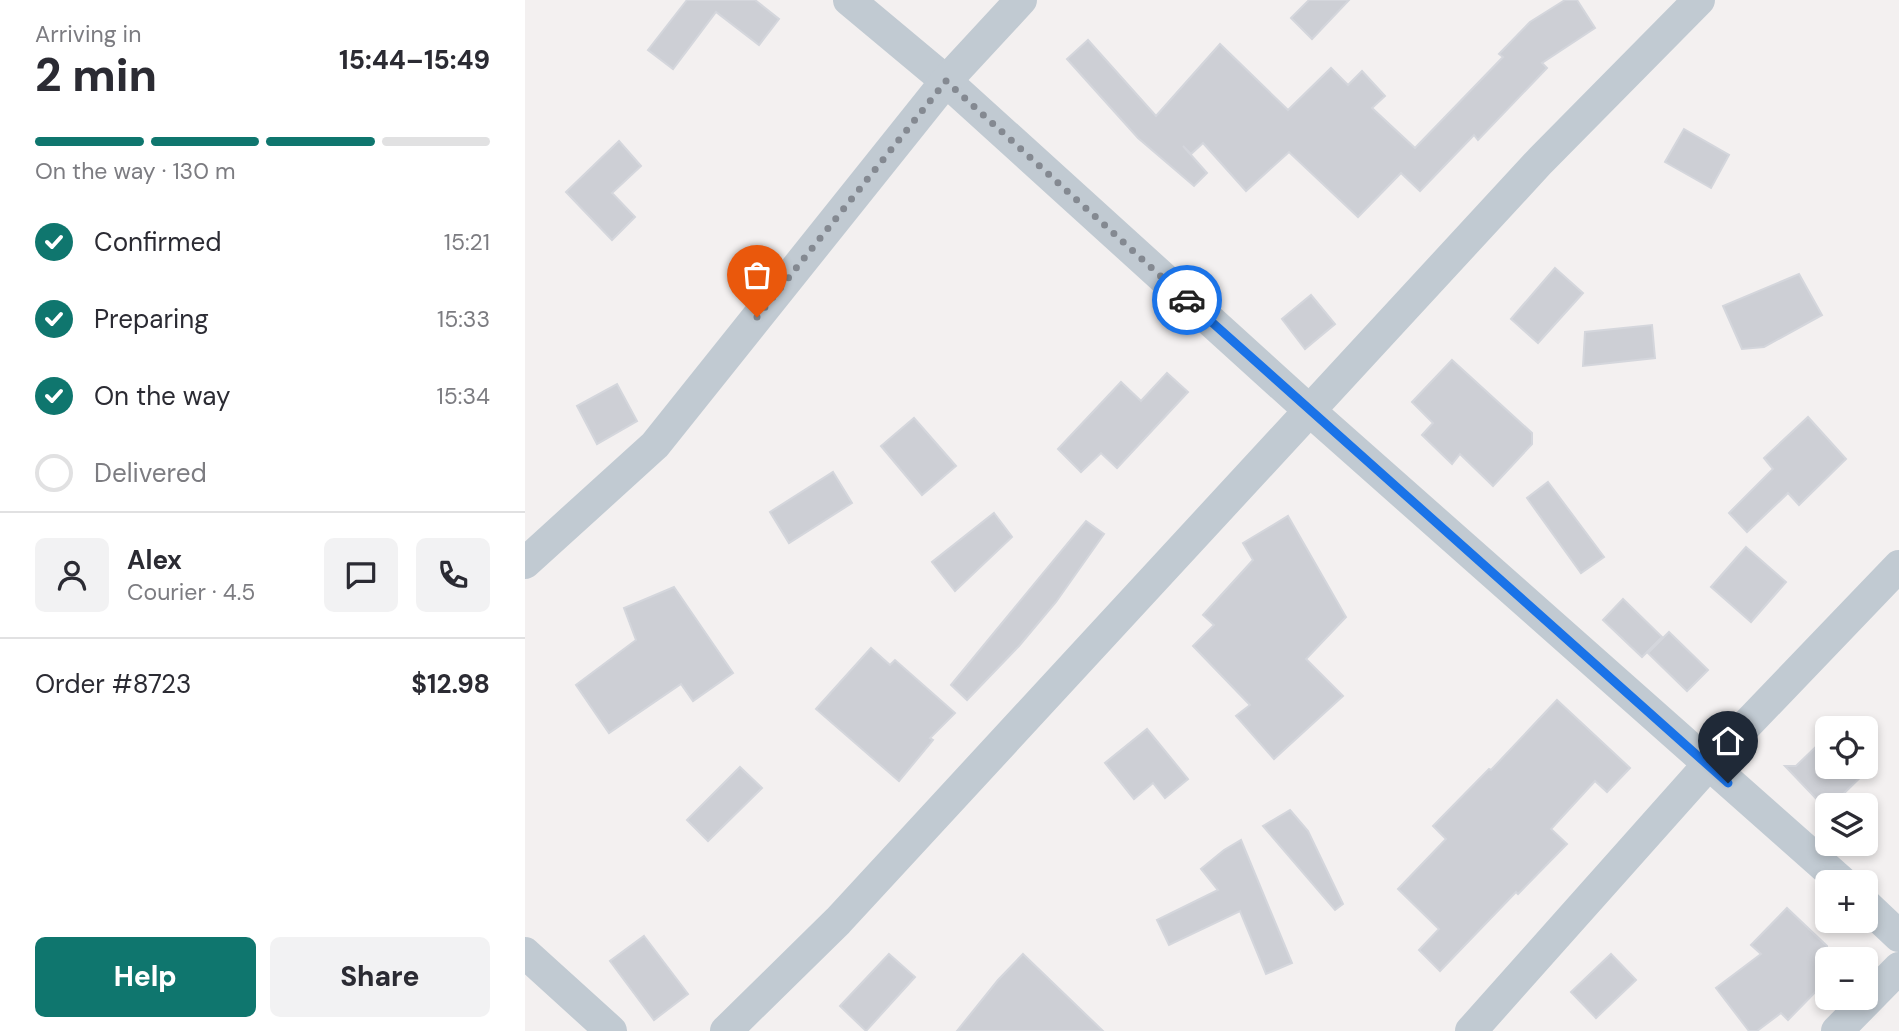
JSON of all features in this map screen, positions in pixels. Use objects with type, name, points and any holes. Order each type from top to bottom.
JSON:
[{"type":"street","points":[[849,0],[946,81],[1310,411],[1828,870]]},
{"type":"street","points":[[525,563],[655,445],[946,81],[1021,0]]},
{"type":"street","points":[[726,1031],[838,921],[1540,161],[1699,0]]},
{"type":"street","points":[[1471,1031],[1708,765],[1899,566]]},
{"type":"street","points":[[1878,916],[1899,936]]},
{"type":"street","points":[[525,953],[611,1031]]},
{"type":"street","points":[[1837,1031],[1899,968]]},
{"type":"building","points":[[687,0],[755,0],[779,19],[759,45],[716,12],[673,69],[648,50]]},
{"type":"building","points":[[1309,0],[1349,0],[1312,39],[1291,18]]},
{"type":"building","points":[[1565,0],[1577,0],[1595,28],[1542,63],[1547,68],[1478,140],[1474,135],[1420,191],[1401,173],[1358,217],[1289,152],[1246,191],[1203,143],[1191,154],[1183,146],[1207,173],[1194,186],[1138,138],[1067,59],[1088,40],[1156,116],[1220,44],[1288,110],[1331,68],[1348,85],[1362,71],[1385,96],[1372,108],[1415,148],[1503,57],[1499,54],[1530,22]]},
{"type":"building","points":[[1684,129],[1729,155],[1711,188],[1665,162]]},
{"type":"building","points":[[619,141],[641,166],[612,193],[635,217],[612,240],[566,192]]},
{"type":"building","points":[[1555,268],[1583,293],[1538,343],[1511,319]]},
{"type":"building","points":[[1799,274],[1822,315],[1764,347],[1742,349],[1723,306]]},
{"type":"building","points":[[1311,295],[1335,324],[1305,349],[1282,319]]},
{"type":"building","points":[[1652,325],[1655,358],[1583,366],[1585,332]]},
{"type":"building","points":[[1452,360],[1532,433],[1532,444],[1493,486],[1460,454],[1452,464],[1422,435],[1433,423],[1412,402]]},
{"type":"building","points":[[1167,373],[1188,392],[1117,468],[1101,453],[1081,472],[1058,449],[1121,382],[1141,401]]},
{"type":"building","points":[[617,384],[637,421],[597,444],[577,406]]},
{"type":"building","points":[[1808,417],[1846,459],[1799,505],[1788,493],[1747,532],[1729,513],[1773,469],[1764,458]]},
{"type":"building","points":[[914,418],[956,466],[922,495],[881,446]]},
{"type":"building","points":[[833,472],[852,503],[789,543],[770,512]]},
{"type":"building","points":[[1548,482],[1604,557],[1581,573],[1527,498]]},
{"type":"building","points":[[994,513],[1012,537],[955,591],[932,562]]},
{"type":"building","points":[[1288,516],[1346,617],[1306,659],[1343,696],[1274,759],[1236,716],[1250,705],[1193,646],[1214,625],[1203,615],[1253,560],[1243,543]]},
{"type":"building","points":[[1086,521],[1104,534],[1056,602],[1019,646],[967,700],[951,685]]},
{"type":"building","points":[[1746,547],[1786,582],[1751,622],[1711,587]]},
{"type":"building","points":[[674,587],[733,673],[693,701],[681,684],[609,733],[576,685],[636,640],[624,608]]},
{"type":"building","points":[[1623,599],[1662,637],[1642,657],[1603,620]]},
{"type":"building","points":[[1669,632],[1708,670],[1687,691],[1648,653]]},
{"type":"building","points":[[871,648],[890,665],[895,660],[955,713],[930,738],[933,740],[899,781],[816,709]]},
{"type":"building","points":[[1557,700],[1630,768],[1607,792],[1595,781],[1551,829],[1567,844],[1518,894],[1516,892],[1440,971],[1419,950],[1439,929],[1398,889],[1446,839],[1433,826]]},
{"type":"building","points":[[1147,729],[1188,779],[1165,798],[1153,783],[1134,799],[1105,763]]},
{"type":"building","points":[[1815,748],[1815,779],[1859,779],[1844,793],[1815,793],[1815,797],[1785,766],[1796,766]]},
{"type":"building","points":[[740,767],[762,788],[708,841],[687,820]]},
{"type":"building","points":[[1290,810],[1308,831],[1343,904],[1335,910],[1263,826]]},
{"type":"building","points":[[1241,840],[1292,963],[1266,974],[1240,911],[1169,945],[1157,920],[1218,890],[1201,869]]},
{"type":"building","points":[[1787,908],[1827,946],[1815,947],[1815,992],[1788,1020],[1781,1013],[1757,1031],[1749,1031],[1716,988],[1761,954],[1751,945]]},
{"type":"building","points":[[644,936],[688,994],[654,1020],[610,961]]},
{"type":"building","points":[[889,954],[915,977],[866,1031],[840,1006]]},
{"type":"building","points":[[1023,954],[1103,1031],[957,1031]]},
{"type":"building","points":[[1611,954],[1636,980],[1596,1018],[1571,992]]},
{"type":"way so far","points":[[757,317],[946,81],[1187,300]]},
{"type":"route","points":[[1187,300],[1728,783]]}]
